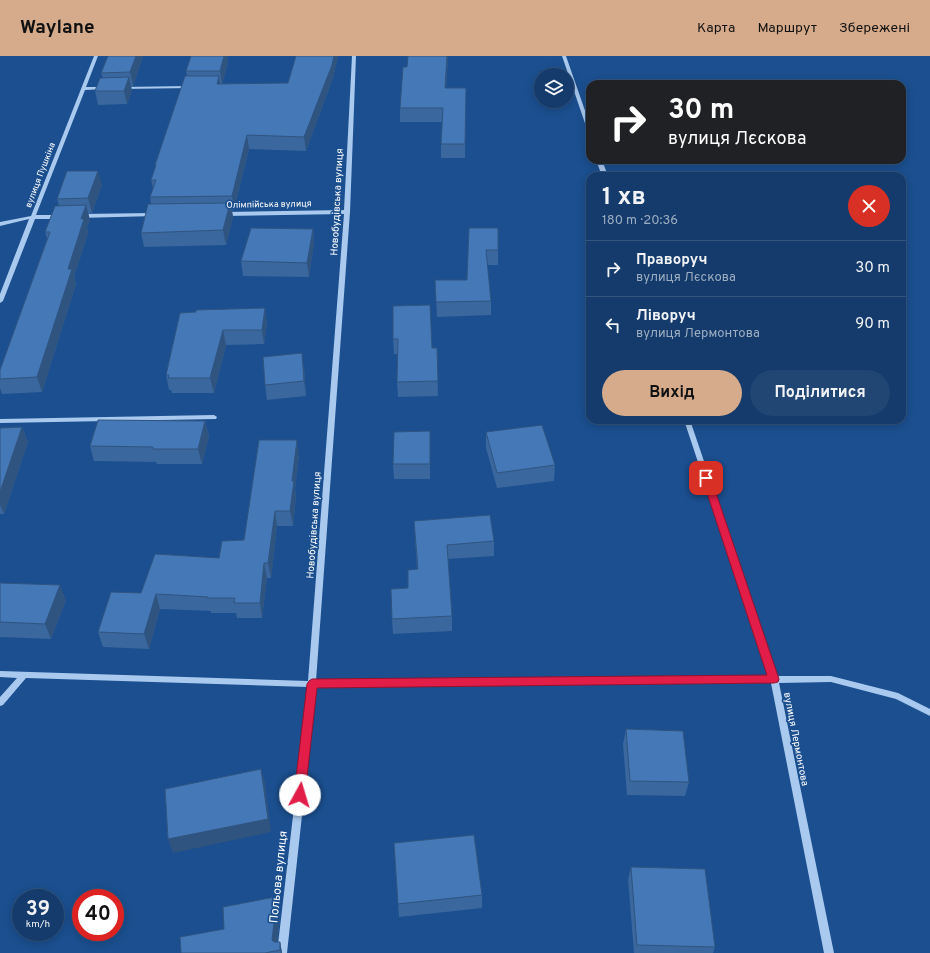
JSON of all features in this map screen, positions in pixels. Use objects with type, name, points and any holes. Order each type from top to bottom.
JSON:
[{"type":"street","name":"вулиця Пушкіна","points":[[0,301],[96,56]]},
{"type":"street","name":"Новобудівська вулиця","points":[[312,684],[347,212],[354,56]]},
{"type":"street","points":[[564,56],[586,120]]},
{"type":"street","points":[[83,89],[194,87]]},
{"type":"street","name":"Олімпійська вулиця","points":[[213,214],[347,212]]},
{"type":"street","points":[[72,216],[158,215]]},
{"type":"street","points":[[0,224],[33,217],[64,216]]},
{"type":"street","points":[[0,421],[214,417]]},
{"type":"street","name":"вулиця Лермонтова","points":[[688,424],[774,679],[828,953]]},
{"type":"street","points":[[0,674],[312,684],[831,678],[898,696],[930,713]]},
{"type":"street","points":[[0,703],[24,675]]},
{"type":"street","name":"Польова вулиця","points":[[282,953],[312,684]]},
{"type":"building","points":[[108,56],[136,56],[130,72],[101,73]]},
{"type":"building","points":[[191,56],[224,56],[220,71],[186,71]]},
{"type":"building","points":[[296,56],[334,56],[332,65],[304,137],[247,135],[232,196],[150,197],[156,180],[151,180],[155,165],[185,76],[219,76],[217,84],[288,83]]},
{"type":"building","points":[[408,56],[447,56],[445,88],[466,88],[465,144],[441,144],[443,108],[400,108],[403,67],[407,67]]},
{"type":"building","points":[[129,77],[124,91],[95,91],[100,78]]},
{"type":"building","points":[[67,171],[98,171],[88,198],[57,199]]},
{"type":"building","points":[[230,203],[223,230],[141,233],[148,204]]},
{"type":"building","points":[[86,205],[81,219],[84,219],[68,269],[72,269],[37,377],[0,379],[0,370],[50,232],[45,232],[55,206]]},
{"type":"building","points":[[251,228],[313,229],[307,263],[241,261]]},
{"type":"building","points":[[469,228],[498,228],[498,250],[486,250],[491,301],[436,302],[435,280],[467,280]]},
{"type":"building","points":[[430,305],[432,348],[437,348],[438,381],[397,382],[398,339],[393,339],[393,306]]},
{"type":"building","points":[[265,308],[262,330],[223,330],[210,378],[168,378],[169,375],[166,375],[180,313],[196,312],[196,310]]},
{"type":"building","points":[[302,353],[304,381],[265,385],[263,357]]},
{"type":"building","points":[[98,420],[205,421],[198,449],[153,449],[153,447],[90,446]]},
{"type":"building","points":[[542,425],[555,465],[497,473],[486,432]]},
{"type":"building","points":[[22,427],[0,492],[0,428]]},
{"type":"building","points":[[430,431],[430,464],[393,464],[394,432]]},
{"type":"building","points":[[259,440],[297,440],[290,511],[275,511],[268,563],[264,563],[260,603],[234,603],[235,598],[207,598],[208,597],[156,594],[144,634],[98,632],[111,592],[141,593],[155,554],[219,558],[222,541],[244,540]]},
{"type":"building","points":[[490,515],[494,541],[447,545],[452,616],[392,619],[391,589],[408,588],[408,570],[418,569],[414,521]]},
{"type":"building","points":[[0,583],[60,585],[45,624],[0,622]]},
{"type":"building","points":[[626,729],[683,731],[689,782],[630,781]]},
{"type":"building","points":[[261,769],[268,819],[168,839],[165,789]]},
{"type":"building","points":[[474,835],[482,895],[398,904],[394,843]]},
{"type":"building","points":[[631,867],[705,869],[715,947],[637,945]]},
{"type":"building","points":[[275,897],[276,906],[272,940],[274,942],[280,942],[280,950],[265,953],[181,953],[180,937],[224,929],[223,907]]},
{"type":"route","points":[[300,795],[312,684],[774,679],[706,478]]}]
